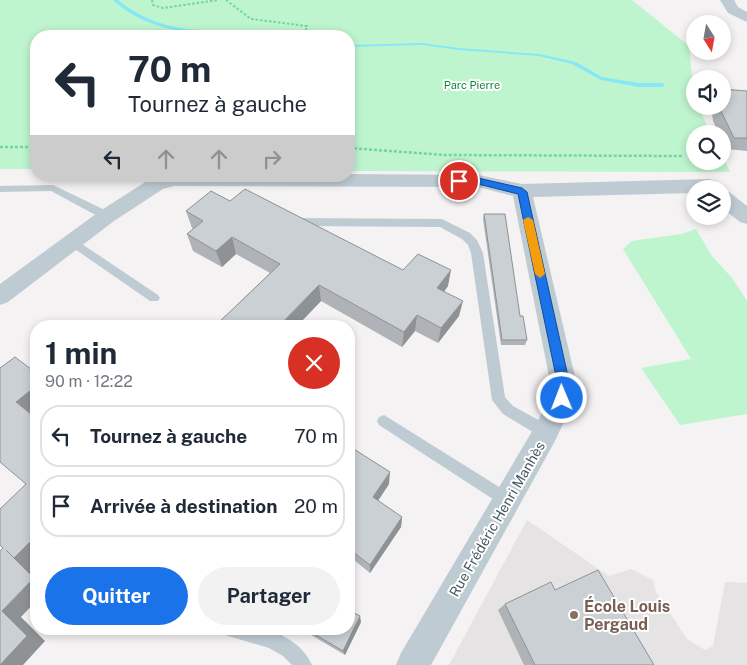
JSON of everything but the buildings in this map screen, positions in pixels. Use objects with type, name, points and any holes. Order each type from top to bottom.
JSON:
[{"type":"street","points":[[727,0],[733,10],[747,18]]},
{"type":"street","points":[[355,181],[478,181],[522,192],[686,187]]},
{"type":"street","points":[[0,296],[107,216],[157,184],[166,182]]},
{"type":"street","name":"Rue Frédéric Henri Manhès","points":[[413,665],[546,432],[562,398],[563,381],[522,192]]},
{"type":"street","points":[[731,204],[747,217]]},
{"type":"lane","points":[[0,189],[53,188],[107,216]]},
{"type":"lane","points":[[296,222],[442,223],[466,236],[473,243],[477,253],[499,400],[508,410],[546,432]]},
{"type":"lane","points":[[73,242],[154,298]]},
{"type":"lane","points":[[384,422],[507,500]]},
{"type":"lane","points":[[254,635],[296,653],[303,665]]},
{"type":"path","points":[[152,0],[153,5],[163,8],[218,0]]},
{"type":"path","points":[[226,0],[251,19],[306,26],[305,30]]},
{"type":"path","points":[[0,147],[30,147]]},
{"type":"path","points":[[355,148],[445,155],[682,156]]},
{"type":"shaded area","name":"École Louis Pergaud","points":[[527,520],[609,576],[631,569],[653,580],[656,592],[687,639],[705,650],[713,646],[725,582],[747,583],[747,665],[449,665]]},
{"type":"green space","name":"Parc Pierre","points":[[0,0],[632,0],[686,44],[686,60],[690,60],[691,70],[686,70],[686,115],[702,115],[707,125],[686,125],[686,170],[729,170],[730,172],[355,171],[355,30],[30,30],[30,169],[0,169]]},
{"type":"green space","points":[[696,229],[712,256],[732,278],[747,301],[747,414],[680,425],[641,368],[691,359],[623,249],[632,241],[681,234]]},
{"type":"waterway","points":[[115,0],[128,10],[158,25],[183,30]]},
{"type":"waterway","points":[[355,46],[422,44],[459,49],[539,55],[574,63],[601,78],[639,85],[662,85]]},
{"type":"slow traffic","points":[[528,220],[540,274]]},
{"type":"place","name":"École Louis Pergaud","points":[[574,615]]},
{"type":"route","points":[[459,181],[478,181],[502,185],[522,192],[563,381],[562,398]]}]
